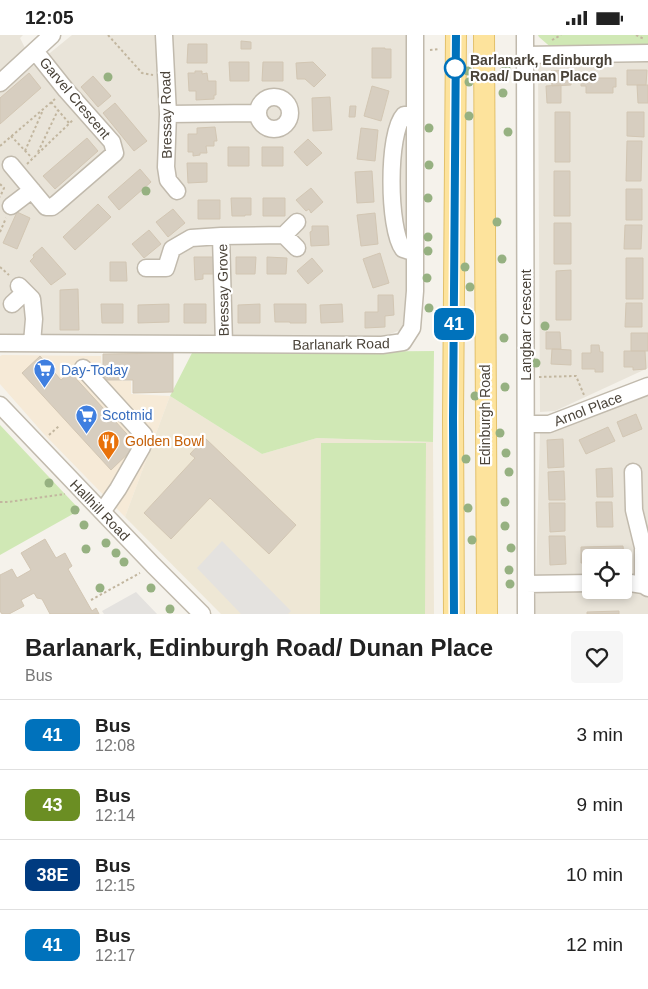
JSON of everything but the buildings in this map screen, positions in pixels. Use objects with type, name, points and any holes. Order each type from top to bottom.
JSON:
[{"type":"main road","name":"Edinburgh Road","points":[[484,35],[487,614]]},
{"type":"main road","points":[[454,614],[453,419],[456,36]]},
{"type":"street","points":[[0,83],[52,35]]},
{"type":"street","name":"Bressay Road","points":[[164,35],[168,114],[166,167],[168,181],[177,191]]},
{"type":"street","name":"Langbar Crescent","points":[[525,35],[526,614]]},
{"type":"street","name":"Barlanark Road","points":[[0,343],[382,345],[403,342],[412,327],[415,291],[415,43]]},
{"type":"street","name":"Garvel Crescent","points":[[14,169],[46,207],[52,207],[114,153],[112,142],[66,90],[35,51]]},
{"type":"street","points":[[525,55],[648,53]]},
{"type":"street","points":[[168,114],[258,113]]},
{"type":"street","points":[[414,115],[404,115],[398,124],[392,164],[392,205],[398,239],[403,249],[414,251]]},
{"type":"street","points":[[5,207],[32,190]]},
{"type":"street","points":[[297,223],[284,235],[297,248]]},
{"type":"street","name":"Bressay Grove","points":[[146,268],[166,268],[172,249],[190,238],[284,235]]},
{"type":"street","name":"Bressay Grove","points":[[222,236],[224,344]]},
{"type":"street","points":[[12,304],[22,289],[32,299],[34,319],[32,343]]},
{"type":"street","points":[[83,367],[144,435],[142,447],[102,513]]},
{"type":"street","name":"Arnol Place","points":[[526,424],[549,425],[648,386]]},
{"type":"street","name":"Hallhill Road","points":[[0,405],[102,513],[202,614]]},
{"type":"street","points":[[632,472],[641,497],[634,509],[643,547],[645,587],[632,585]]},
{"type":"street","points":[[526,584],[582,583]]},
{"type":"path","points":[[108,35],[142,73],[166,77]]},
{"type":"path","points":[[415,43],[440,49],[440,35],[456,36]]},
{"type":"path","points":[[0,146],[66,90]]},
{"type":"path","points":[[51,102],[69,124]]},
{"type":"path","points":[[25,151],[44,108]]},
{"type":"path","points":[[37,154],[58,110]]},
{"type":"path","points":[[14,169],[32,159],[84,110]]},
{"type":"path","points":[[11,136],[32,159]]},
{"type":"path","points":[[0,137],[4,142]]},
{"type":"path","points":[[0,184],[4,188],[5,207],[0,219]]},
{"type":"path","points":[[526,377],[576,376],[591,409]]},
{"type":"path","points":[[0,502],[82,492]]},
{"type":"path","points":[[92,600],[153,565]]},
{"type":"shaded area","points":[[0,35],[23,35],[20,38],[34,66],[72,35],[406,35],[406,328],[385,336],[0,341]]},
{"type":"shaded area","points":[[648,62],[648,368],[555,411],[540,412],[538,64]]},
{"type":"shaded area","points":[[0,356],[101,356],[102,380],[131,381],[131,394],[170,396],[125,517],[43,433],[0,384]]},
{"type":"shaded area","points":[[648,393],[648,614],[535,614],[540,432]]},
{"type":"shaded area","points":[[170,396],[262,454],[317,438],[433,442],[434,614],[221,614],[125,517]]},
{"type":"shaded area","points":[[222,541],[291,611],[288,614],[241,614],[197,568]]},
{"type":"shaded area","points":[[136,592],[157,614],[104,614],[102,611]]},
{"type":"green space","points":[[538,35],[648,35],[648,46],[554,50]]},
{"type":"green space","points":[[434,351],[433,442],[317,438],[262,454],[170,396],[192,353]]},
{"type":"green space","points":[[0,425],[80,510],[0,555]]},
{"type":"green space","points":[[321,443],[426,443],[425,614],[320,614]]},
{"type":"bus line","name":"41","points":[[454,614],[453,419],[456,35]]},
{"type":"place","name":"Barlanark, Edinburgh Road/ Dunan Place","points":[[455,68]]},
{"type":"place","name":"Day-Today","points":[[45,389]]},
{"type":"place","name":"Scotmid","points":[[86,434]]},
{"type":"place","name":"Golden Bowl","points":[[109,460]]}]
